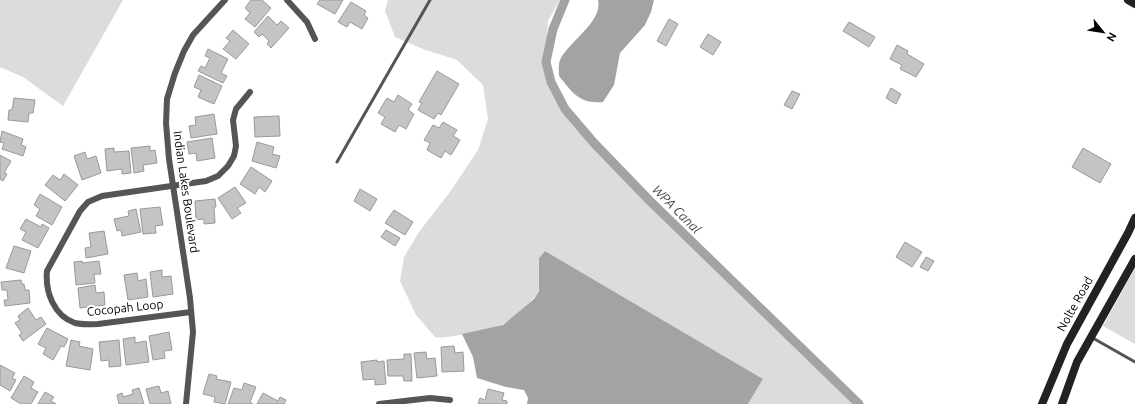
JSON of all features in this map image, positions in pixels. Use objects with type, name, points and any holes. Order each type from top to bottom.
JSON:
[{"type":"street","name":"Indian Lakes Boulevard","points":[[186,404],[193,332],[168,159],[166,123],[167,99],[175,73],[184,51],[193,35],[225,0]]},
{"type":"street","points":[[287,0],[307,22],[315,39]]},
{"type":"street","points":[[1128,0],[1135,4]]},
{"type":"street","name":"Cocopah Loop","points":[[191,312],[98,324],[79,324],[63,316],[51,301],[46,281],[47,271],[80,211],[88,202],[102,196],[206,181],[218,176],[228,166],[234,156],[236,146],[233,120],[236,109],[250,92]]},
{"type":"street","name":"Nolte Road","points":[[1042,404],[1067,344],[1135,218]]},
{"type":"street","points":[[1062,404],[1077,362],[1135,259]]},
{"type":"street","points":[[379,404],[430,398],[450,400]]},
{"type":"lane","points":[[337,162],[430,0]]},
{"type":"lane","points":[[1091,337],[1135,362]]},
{"type":"shaded area","points":[[0,0],[123,0],[63,106],[23,77],[0,67]]},
{"type":"shaded area","points":[[388,0],[560,0],[548,21],[544,71],[572,124],[678,231],[860,404],[748,404],[763,379],[545,251],[539,258],[540,281],[538,292],[527,305],[510,320],[497,327],[457,336],[440,338],[435,337],[416,315],[400,281],[404,257],[419,232],[450,192],[478,150],[488,119],[483,85],[457,60],[423,49],[395,37],[385,11]]},
{"type":"shaded area","points":[[598,0],[654,0],[651,12],[645,25],[620,53],[614,85],[603,102],[582,99],[573,92],[559,76],[560,60],[564,53],[590,24],[598,8]]},
{"type":"shaded area","points":[[545,251],[763,379],[748,404],[527,404],[528,398],[524,390],[506,387],[477,378],[473,357],[462,334],[503,325],[534,299],[539,291],[539,258]]},
{"type":"shaded area","points":[[1135,268],[1135,344],[1103,326]]},
{"type":"building","points":[[251,0],[262,0],[271,8],[255,27],[245,19],[250,13],[245,8]]},
{"type":"building","points":[[320,0],[343,0],[335,14],[317,4]]},
{"type":"building","points":[[351,2],[366,11],[364,15],[368,18],[362,29],[350,22],[347,27],[338,22]]},
{"type":"building","points":[[268,16],[277,25],[281,21],[289,28],[271,48],[267,44],[269,41],[262,34],[259,37],[254,32]]},
{"type":"building","points":[[669,19],[678,24],[666,46],[657,41]]},
{"type":"building","points":[[849,22],[875,37],[869,47],[843,31]]},
{"type":"building","points":[[233,30],[249,44],[236,59],[223,49],[230,41],[226,38]]},
{"type":"building","points":[[708,34],[721,42],[713,55],[700,47]]},
{"type":"building","points":[[897,45],[908,51],[907,54],[924,64],[916,77],[900,69],[902,65],[890,59]]},
{"type":"building","points":[[208,49],[228,59],[221,73],[227,76],[223,83],[198,71],[201,66],[205,68],[210,58],[205,56]]},
{"type":"building","points":[[437,71],[459,84],[441,115],[438,113],[434,119],[418,110],[422,103],[419,102]]},
{"type":"building","points":[[199,75],[222,86],[214,104],[198,97],[201,90],[194,87]]},
{"type":"building","points":[[891,88],[901,94],[896,104],[886,98]]},
{"type":"building","points":[[792,91],[800,94],[792,109],[784,105]]},
{"type":"building","points":[[398,95],[412,104],[408,110],[414,114],[406,129],[399,125],[395,132],[381,124],[385,117],[378,113],[387,98],[394,102]]},
{"type":"building","points":[[14,98],[35,100],[33,113],[29,113],[28,122],[8,120],[9,110],[12,110]]},
{"type":"building","points":[[214,114],[217,134],[191,138],[189,126],[196,125],[195,117]]},
{"type":"building","points":[[279,116],[280,136],[255,137],[254,117]]},
{"type":"building","points":[[443,122],[457,130],[453,136],[460,140],[451,155],[445,151],[441,158],[427,150],[430,143],[424,140],[433,125],[439,128]]},
{"type":"building","points":[[2,131],[23,139],[21,145],[26,147],[23,156],[2,149],[4,143],[0,142]]},
{"type":"building","points":[[212,138],[215,158],[197,161],[196,153],[189,154],[187,142]]},
{"type":"building","points":[[257,142],[274,147],[272,154],[280,156],[276,168],[252,161]]},
{"type":"building","points":[[150,146],[150,151],[155,150],[157,163],[143,165],[144,171],[134,173],[131,148]]},
{"type":"building","points":[[114,148],[114,152],[129,151],[131,173],[122,174],[122,169],[107,171],[105,149]]},
{"type":"building","points":[[1083,148],[1111,164],[1100,183],[1072,167]]},
{"type":"building","points":[[85,152],[87,159],[96,156],[101,173],[82,180],[74,156]]},
{"type":"building","points":[[0,155],[11,161],[4,173],[7,174],[3,181],[0,179]]},
{"type":"building","points":[[251,167],[272,181],[265,192],[259,187],[255,194],[240,184]]},
{"type":"building","points":[[64,174],[78,185],[65,201],[45,185],[53,175],[60,180]]},
{"type":"building","points":[[235,187],[246,203],[237,208],[241,213],[232,219],[218,198]]},
{"type":"building","points":[[360,189],[377,199],[370,211],[354,201]]},
{"type":"building","points":[[40,194],[62,207],[52,225],[36,216],[40,209],[34,205]]},
{"type":"building","points":[[215,199],[215,223],[204,224],[204,219],[196,220],[195,201]]},
{"type":"building","points":[[160,207],[163,225],[155,226],[156,233],[143,234],[140,209]]},
{"type":"building","points":[[136,209],[141,232],[122,236],[121,230],[117,231],[114,219],[129,216],[128,211]]},
{"type":"building","points":[[394,210],[413,222],[405,235],[385,223]]},
{"type":"building","points":[[26,219],[41,227],[42,224],[49,228],[38,248],[22,240],[26,232],[20,229]]},
{"type":"building","points":[[386,230],[400,238],[395,246],[381,237]]},
{"type":"building","points":[[104,231],[108,254],[86,258],[85,248],[91,247],[89,233]]},
{"type":"building","points":[[905,242],[922,252],[912,267],[896,257]]},
{"type":"building","points":[[14,246],[31,251],[24,273],[6,268]]},
{"type":"building","points":[[926,257],[934,261],[928,271],[920,267]]},
{"type":"building","points":[[82,261],[82,263],[99,261],[101,274],[94,274],[95,283],[76,285],[74,262]]},
{"type":"building","points":[[162,270],[162,277],[171,276],[173,294],[153,297],[150,272]]},
{"type":"building","points":[[137,273],[138,281],[146,279],[148,297],[128,300],[124,275]]},
{"type":"building","points":[[21,280],[22,284],[24,284],[25,290],[29,290],[30,303],[5,306],[4,300],[8,300],[7,290],[2,290],[1,282]]},
{"type":"building","points":[[95,285],[96,293],[104,292],[105,305],[80,308],[78,288]]},
{"type":"building","points":[[28,308],[36,320],[41,317],[46,324],[23,341],[19,335],[22,333],[15,323],[20,320],[18,316]]},
{"type":"building","points":[[47,328],[68,339],[64,347],[61,346],[53,360],[43,354],[46,348],[38,344]]},
{"type":"building","points":[[169,332],[172,350],[164,351],[165,358],[153,360],[149,336]]},
{"type":"building","points":[[135,337],[135,343],[146,341],[149,362],[126,365],[123,339]]},
{"type":"building","points":[[71,340],[80,342],[79,346],[93,349],[90,370],[66,366]]},
{"type":"building","points":[[119,340],[121,366],[109,367],[109,360],[101,361],[99,342]]},
{"type":"building","points":[[454,346],[455,353],[463,352],[464,371],[442,372],[441,347]]},
{"type":"building","points":[[426,352],[427,359],[435,358],[437,376],[417,378],[414,353]]},
{"type":"building","points":[[404,354],[411,354],[412,381],[404,381],[403,376],[388,376],[387,360],[404,359]]},
{"type":"building","points":[[377,360],[377,362],[384,361],[386,384],[375,385],[375,379],[363,380],[361,362]]},
{"type":"building","points":[[0,365],[15,373],[12,378],[16,380],[10,391],[0,385]]},
{"type":"building","points":[[209,374],[217,376],[216,379],[231,382],[225,404],[214,402],[215,397],[203,394]]},
{"type":"building","points":[[24,376],[34,382],[31,388],[38,392],[31,404],[21,404],[11,398]]},
{"type":"building","points":[[244,383],[256,387],[250,402],[253,404],[228,404],[234,388],[242,390]]},
{"type":"building","points":[[159,386],[161,393],[168,391],[171,404],[150,404],[146,389]]},
{"type":"building","points":[[139,388],[144,404],[119,404],[117,395],[122,393],[123,397],[133,394],[132,390]]},
{"type":"building","points":[[488,389],[504,393],[502,400],[507,401],[507,404],[478,404],[480,398],[485,400]]},
{"type":"building","points":[[45,392],[54,397],[51,401],[56,404],[38,404]]},
{"type":"building","points":[[263,393],[278,401],[280,397],[286,400],[284,404],[257,404]]},
{"type":"waterway","name":"WPA Canal","points":[[565,0],[553,29],[546,62],[551,82],[565,109],[594,143],[650,201],[859,404]]}]
